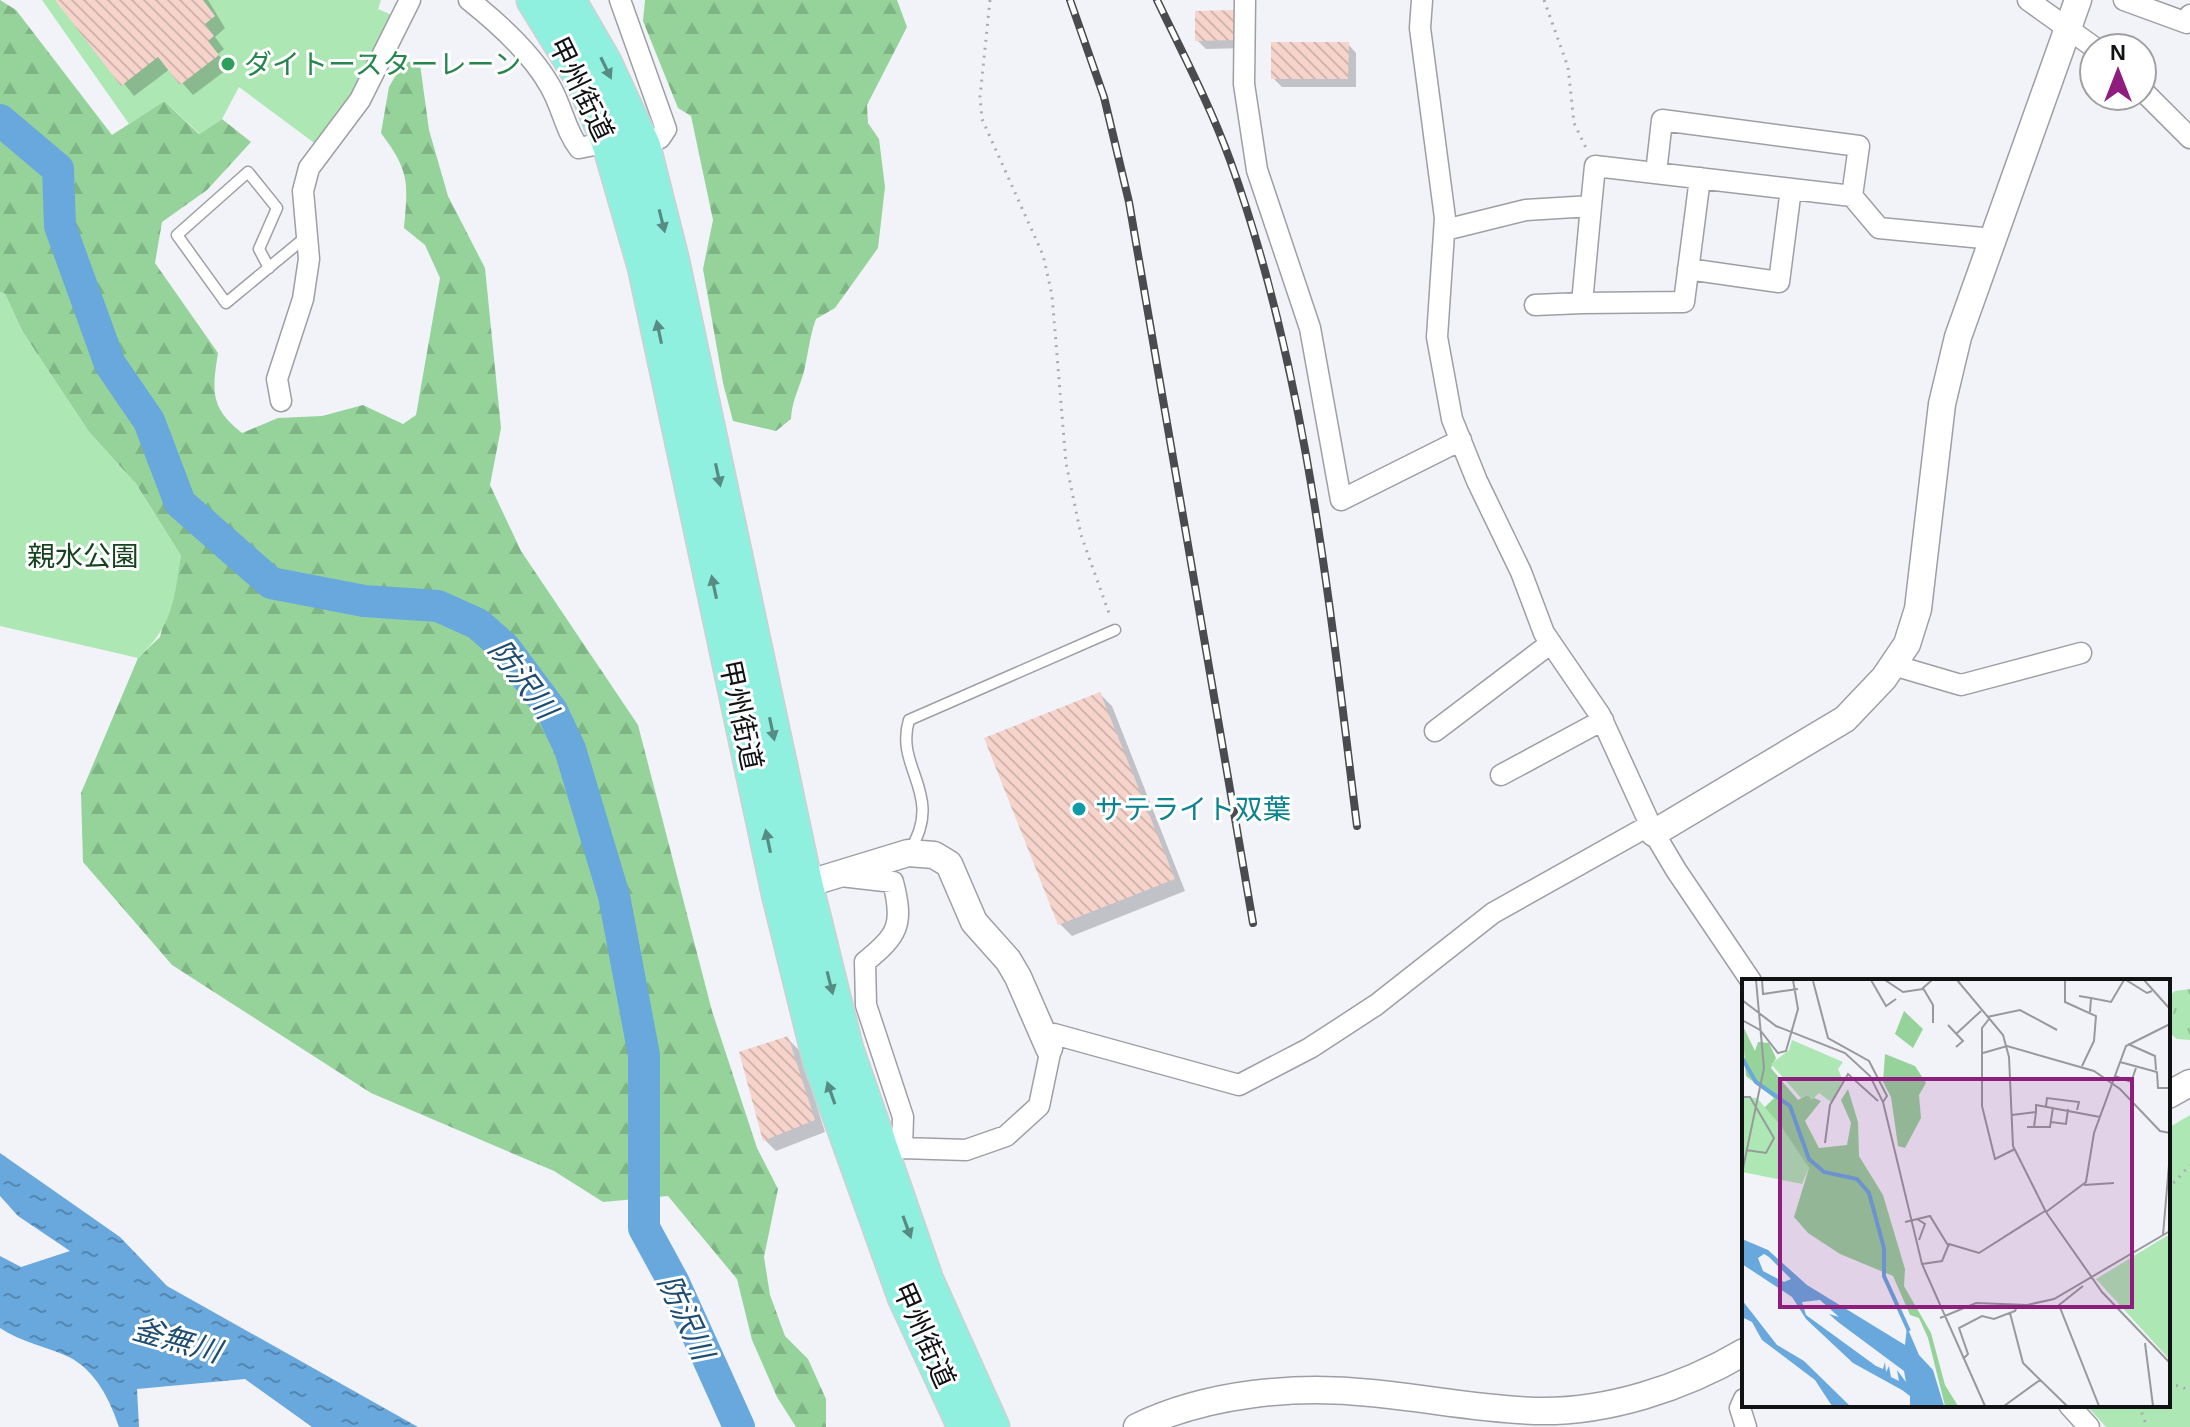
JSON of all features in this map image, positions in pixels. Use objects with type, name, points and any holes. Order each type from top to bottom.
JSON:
[{"type":"highway","name":"甲州街道","points":[[534,0],[581,76],[609,142],[645,267],[846,1049],[891,1151],[926,1280],[992,1427]]},
{"type":"highway","name":"甲州街道","points":[[568,0],[604,62],[643,146],[675,276],[806,884],[820,1060],[905,1297],[965,1427]]},
{"type":"street","points":[[281,401],[277,379],[303,299],[309,259],[303,191],[309,168],[360,100],[410,0]]},
{"type":"street","points":[[469,0],[493,19],[549,83],[566,118],[570,136],[579,148],[609,142]]},
{"type":"street","points":[[620,0],[666,129],[660,138],[643,146]]},
{"type":"street","points":[[1245,0],[1244,84],[1257,170],[1310,328],[1341,500],[1461,440]]},
{"type":"street","points":[[1422,0],[1420,28],[1445,230],[1437,337],[1452,419],[1551,643],[1603,720],[1652,829],[1750,979]]},
{"type":"street","points":[[2028,0],[2078,35]]},
{"type":"street","points":[[806,884],[893,882],[900,910],[891,941],[865,962],[866,1005],[903,1117],[891,1151],[966,1150],[1006,1136],[1039,1106],[1054,1034],[1239,1085],[1310,1048],[1376,1005],[1493,913],[1652,829],[1845,719],[1893,665],[1907,644],[1918,609],[1942,404],[1958,337],[2078,0]]},
{"type":"street","points":[[2124,0],[2187,23],[2190,15]]},
{"type":"street","points":[[2158,106],[2190,138]]},
{"type":"street","points":[[1656,173],[1662,120],[1859,146],[1852,196]]},
{"type":"street","points":[[1582,303],[1595,166],[1852,196],[1879,228],[1993,239]]},
{"type":"street","points":[[1535,305],[1684,302],[1700,178]]},
{"type":"street","points":[[1688,269],[1779,282],[1791,189]]},
{"type":"street","points":[[1445,230],[1526,210],[1591,206]]},
{"type":"street","points":[[1435,731],[1551,643]]},
{"type":"street","points":[[1893,665],[1961,685],[2081,653]]},
{"type":"street","points":[[1501,775],[1603,720]]},
{"type":"street","points":[[806,884],[908,853],[934,855],[949,864],[974,922],[1008,960],[1018,977],[1049,1048]]},
{"type":"street","points":[[2170,1094],[2190,1083]]},
{"type":"street","points":[[1137,1427],[1156,1418],[1222,1400],[1291,1391],[1367,1392],[1481,1417],[1537,1411],[1634,1398],[1706,1375],[1742,1353]]},
{"type":"street","points":[[1742,1404],[1740,1408],[1746,1427]]},
{"type":"street","points":[[2071,1407],[2089,1427]]},
{"type":"lane","points":[[269,268],[259,249],[277,208],[248,172],[177,235],[226,303],[269,268],[307,236]]},
{"type":"lane","points":[[908,853],[919,836],[925,808],[904,735],[909,720],[1115,630]]},
{"type":"path","points":[[990,0],[980,97],[982,119],[1043,255],[1052,295],[1066,463],[1081,535],[1115,630]]},
{"type":"path","points":[[1544,0],[1568,67],[1574,123],[1595,166]]},
{"type":"path","points":[[2170,1187],[2190,1165]]},
{"type":"path","points":[[2170,1385],[2181,1386],[2190,1392]]},
{"type":"path","points":[[2140,1407],[2147,1427]]},
{"type":"green space","points":[[0,0],[16,10],[112,135],[164,101],[199,134],[222,119],[251,142],[207,190],[162,222],[155,263],[218,353],[216,398],[224,415],[242,433],[278,418],[322,416],[363,405],[403,424],[416,415],[440,278],[425,245],[404,228],[405,178],[381,133],[389,87],[404,61],[420,64],[429,130],[448,196],[485,268],[501,428],[490,485],[521,551],[638,725],[712,1011],[757,1148],[778,1189],[764,1257],[770,1295],[785,1336],[808,1359],[826,1399],[826,1427],[796,1427],[777,1397],[752,1340],[737,1279],[668,1196],[603,1202],[554,1171],[371,1093],[172,965],[83,862],[81,793],[138,658],[160,637],[181,556],[136,484],[89,432],[22,331],[5,294],[0,292]]},
{"type":"green space","name":"ダイトースターレーン","points":[[42,0],[381,0],[378,9],[392,15],[360,82],[317,145],[239,87],[222,119],[200,134],[164,101],[129,124]]},
{"type":"green space","points":[[645,0],[897,0],[907,27],[867,105],[868,123],[879,139],[885,187],[878,248],[835,308],[816,319],[791,419],[776,431],[733,421],[723,383],[703,269],[713,220],[691,116],[678,108],[643,21]]},
{"type":"green space","name":"親水公園","points":[[0,292],[5,294],[22,331],[89,432],[136,484],[181,556],[170,612],[158,635],[138,658],[0,626]]},
{"type":"green space","points":[[2190,989],[2190,1040],[2177,1039],[2170,1034],[2170,995],[2175,991]]},
{"type":"green space","points":[[2190,1115],[2190,1427],[2106,1427],[2088,1407],[2170,1407],[2170,1127]]},
{"type":"water","name":"釜無川","points":[[0,1153],[120,1237],[167,1286],[418,1427],[312,1427],[245,1379],[137,1389],[139,1427],[119,1427],[101,1387],[79,1363],[0,1328],[0,1256],[21,1267],[70,1251],[18,1216],[0,1196]]},
{"type":"building","points":[[55,0],[203,0],[215,16],[205,24],[214,36],[208,41],[219,55],[180,85],[158,57],[121,86]]},
{"type":"building","points":[[1237,10],[1238,40],[1195,41],[1195,11]]},
{"type":"building","points":[[1271,42],[1349,42],[1348,79],[1271,79]]},
{"type":"building","name":"サテライト双葉","points":[[1100,692],[1175,879],[1058,925],[984,738]]},
{"type":"building","points":[[788,1036],[815,1120],[763,1141],[739,1052]]},
{"type":"waterway","name":"防沢川","points":[[0,120],[58,169],[60,226],[110,364],[149,421],[180,503],[271,583],[364,601],[438,606],[478,624],[505,648],[552,711],[570,749],[614,896],[644,1055],[644,1228],[674,1283],[739,1427]]},
{"type":"railway","points":[[1070,0],[1104,97],[1129,202],[1253,923]]},
{"type":"railway","points":[[1157,0],[1205,99],[1230,160],[1278,323],[1312,489],[1357,826]]},
{"type":"place","name":"ダイトースターレーン","points":[[228,64]]},
{"type":"place","name":"サテライト双葉","points":[[1079,809]]}]
